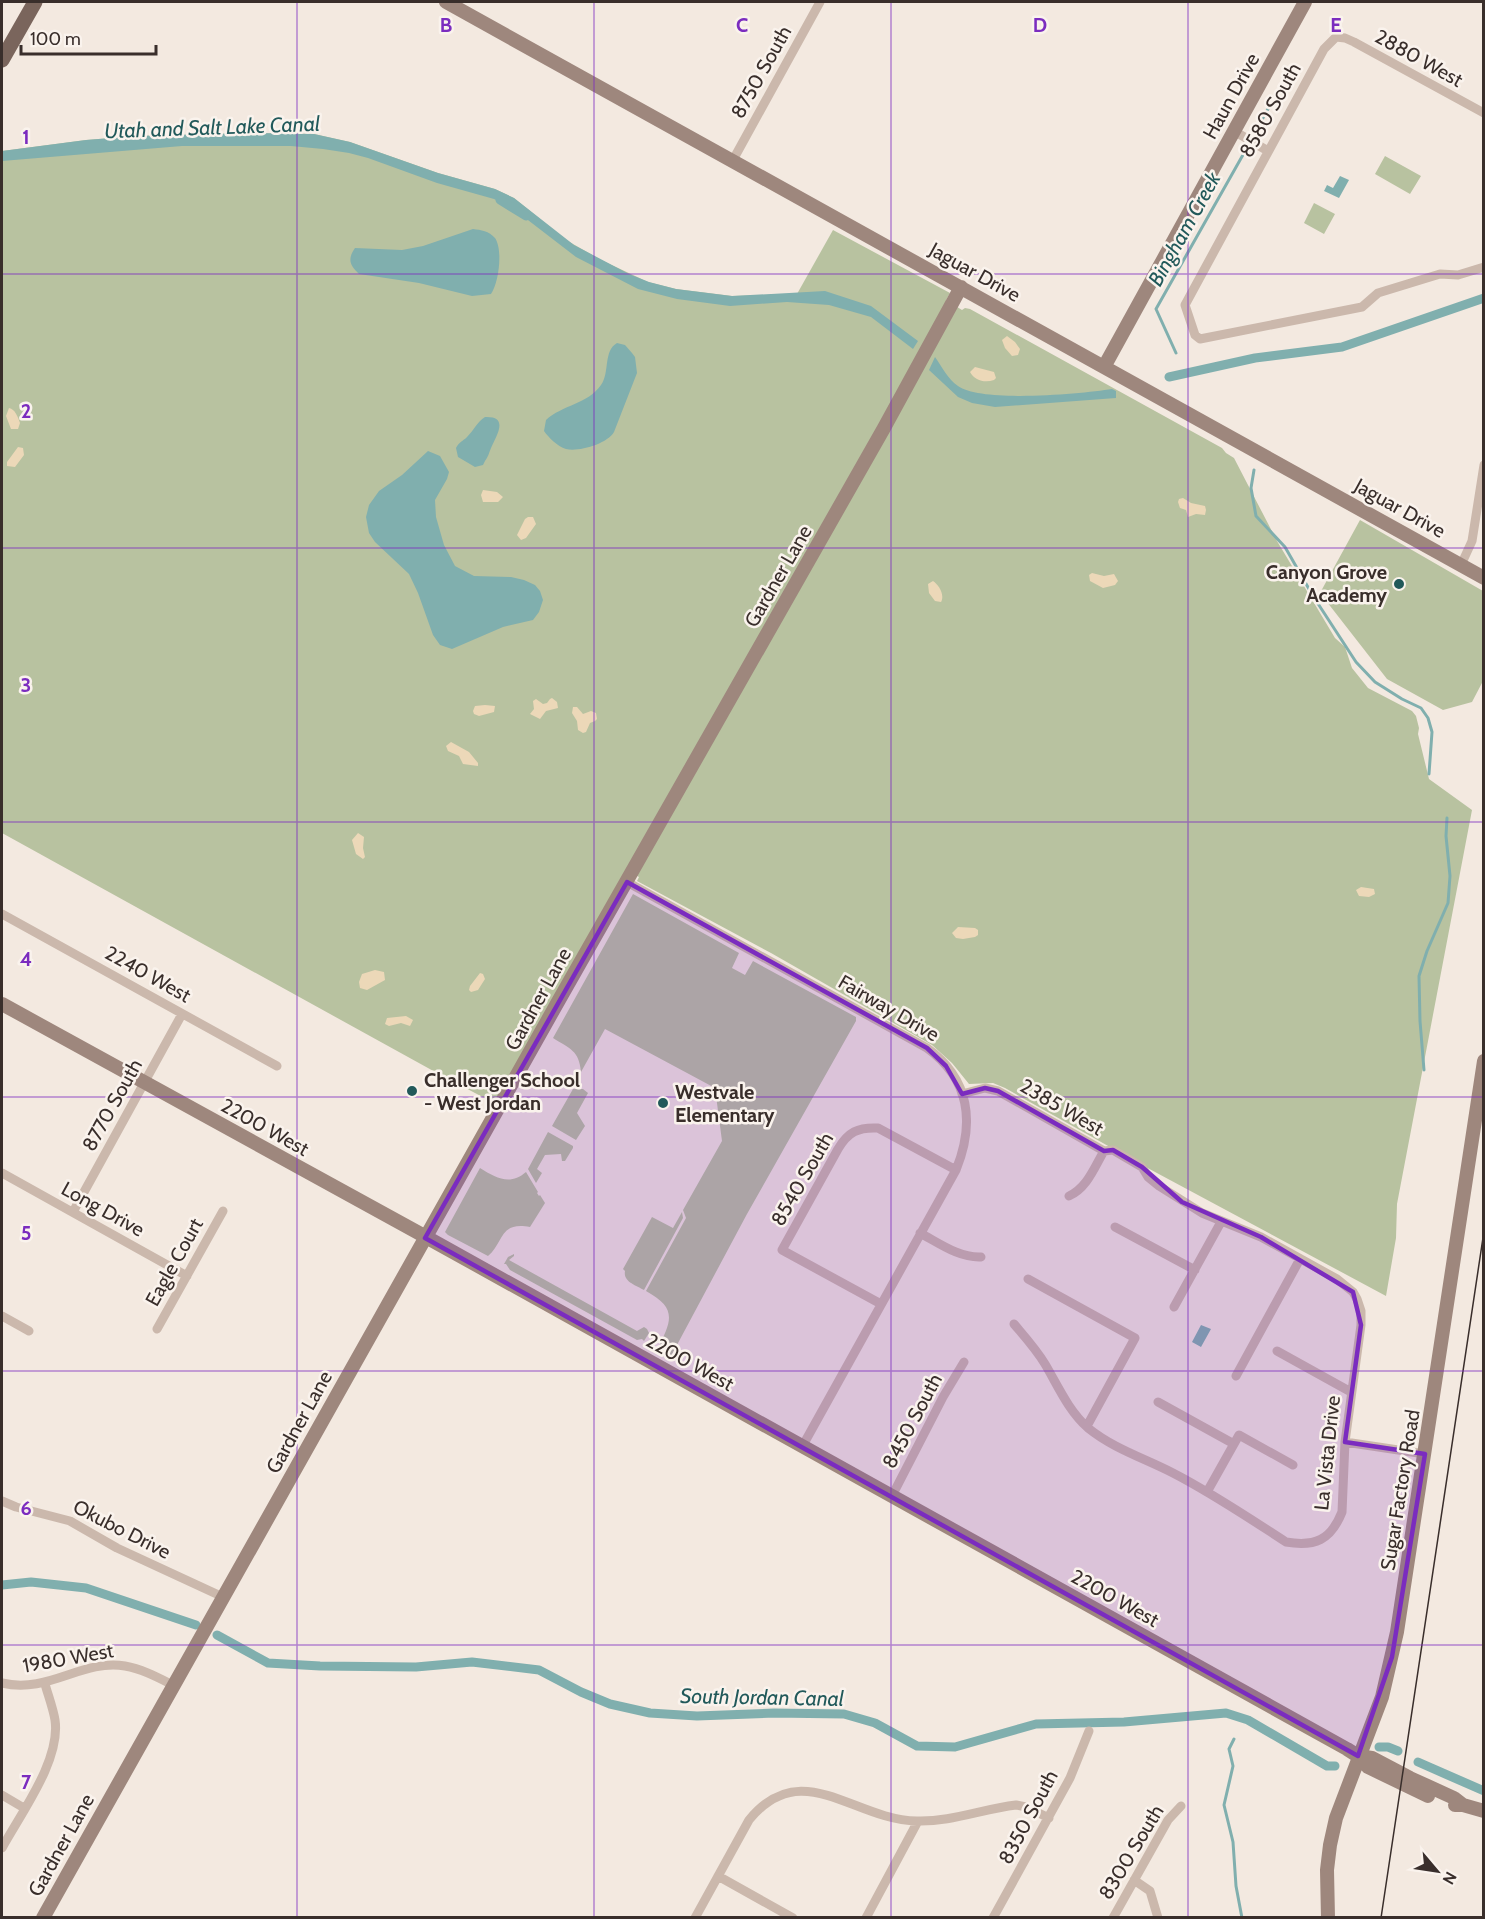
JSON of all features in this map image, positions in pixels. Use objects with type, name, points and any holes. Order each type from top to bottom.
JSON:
[{"type":"main road","points":[[2,60],[35,2]]},
{"type":"street","name":"Jaguar Drive","points":[[446,2],[1484,578]]},
{"type":"street","name":"8750 South","points":[[733,160],[820,2]]},
{"type":"street","name":"Haun Drive","points":[[1104,367],[1305,2]]},
{"type":"street","name":"2880 West","points":[[1336,37],[1345,38],[1484,113]]},
{"type":"street","name":"8580 South","points":[[1336,37],[1324,49],[1187,298],[1186,310],[1195,335],[1200,339],[1362,308],[1378,293],[1440,274],[1458,275],[1484,267]]},
{"type":"street","points":[[1234,131],[1268,151]]},
{"type":"street","name":"Gardner Lane","points":[[43,1917],[884,428],[961,286]]},
{"type":"street","points":[[1461,565],[1472,541],[1484,465]]},
{"type":"street","name":"Fairway Drive","points":[[627,882],[927,1048],[946,1066],[955,1078],[962,1094],[967,1130],[956,1170],[802,1447]]},
{"type":"street","name":"2240 West","points":[[2,914],[277,1066]]},
{"type":"street","name":"2200 West","points":[[2,1004],[1358,1756],[1368,1767],[1408,1788],[1452,1805],[1463,1804],[1484,1811]]},
{"type":"street","name":"8770 South","points":[[73,1212],[182,1014]]},
{"type":"street","name":"Sugar Factory Road","points":[[1328,1917],[1327,1884],[1330,1845],[1338,1812],[1382,1697],[1392,1657],[1484,1061]]},
{"type":"street","name":"2385 West","points":[[962,1094],[985,1088],[992,1089],[1104,1151],[1113,1150],[1142,1167]]},
{"type":"street","name":"8540 South","points":[[881,1304],[782,1250],[838,1149],[848,1135],[855,1130],[866,1127],[878,1128],[956,1170]]},
{"type":"street","points":[[1069,1196],[1078,1192],[1086,1183],[1104,1151]]},
{"type":"street","name":"La Vista Drive","points":[[1014,1324],[1036,1350],[1063,1397],[1087,1426],[1111,1444],[1172,1472],[1208,1492],[1286,1542],[1301,1545],[1315,1542],[1331,1532],[1342,1512],[1345,1442],[1361,1324],[1361,1311],[1357,1299],[1346,1285],[1300,1259],[1248,1231],[1221,1222],[1182,1202],[1148,1178],[1142,1167]]},
{"type":"street","name":"Long Drive","points":[[2,1173],[187,1276]]},
{"type":"street","name":"Eagle Court","points":[[158,1329],[223,1212]]},
{"type":"street","points":[[1174,1307],[1221,1222]]},
{"type":"street","points":[[1115,1227],[1195,1270]]},
{"type":"street","points":[[920,1233],[971,1258],[981,1257]]},
{"type":"street","points":[[1236,1376],[1300,1259]]},
{"type":"street","points":[[1028,1279],[1135,1338],[1087,1426]]},
{"type":"street","points":[[2,1316],[29,1331]]},
{"type":"street","points":[[1277,1351],[1351,1392]]},
{"type":"street","name":"8450 South","points":[[892,1496],[943,1397],[964,1362]]},
{"type":"street","points":[[1158,1402],[1293,1465]]},
{"type":"street","points":[[1208,1492],[1236,1439]]},
{"type":"street","points":[[1345,1442],[1425,1454]]},
{"type":"street","name":"Okubo Drive","points":[[2,1501],[16,1507],[70,1521],[117,1548],[223,1598]]},
{"type":"street","name":"1980 West","points":[[2,1683],[27,1686],[45,1684],[89,1669],[114,1666],[141,1670],[173,1685]]},
{"type":"street","points":[[2,1848],[52,1755],[55,1720],[45,1684]]},
{"type":"street","name":"8350 South","points":[[993,1917],[1070,1778],[1089,1731]]},
{"type":"street","points":[[695,1917],[749,1820],[768,1800],[786,1792],[805,1790],[818,1792],[884,1817],[918,1821],[969,1816],[1016,1805],[1026,1807],[1048,1818]]},
{"type":"street","points":[[2,1796],[24,1808]]},
{"type":"street","name":"8300 South","points":[[1113,1917],[1168,1820],[1181,1806]]},
{"type":"street","points":[[866,1917],[918,1821]]},
{"type":"street","points":[[718,1876],[793,1917]]},
{"type":"street","points":[[1134,1880],[1150,1891],[1158,1917]]},
{"type":"highlighted area","points":[[627,882],[927,1048],[946,1066],[962,1094],[985,1088],[998,1091],[1104,1151],[1113,1150],[1142,1167],[1182,1202],[1261,1237],[1353,1292],[1361,1325],[1345,1442],[1425,1454],[1392,1657],[1358,1756],[949,1528],[425,1238]]},
{"type":"green space","points":[[314,134],[350,142],[438,173],[495,189],[514,198],[566,240],[601,260],[648,282],[676,289],[732,296],[797,294],[833,230],[950,293],[946,300],[962,310],[970,309],[1222,448],[1234,458],[1277,541],[1335,638],[1345,647],[1352,668],[1368,688],[1412,711],[1419,728],[1418,734],[1429,779],[1472,810],[1397,1204],[1396,1238],[1386,1296],[1142,1165],[1005,1088],[993,1083],[969,1084],[952,1063],[932,1045],[771,953],[637,881],[639,877],[630,872],[494,1103],[2,833],[2,151],[136,136]]},
{"type":"green space","points":[[1385,156],[1421,176],[1410,194],[1375,174]]},
{"type":"green space","points":[[1314,203],[1335,214],[1324,234],[1304,223]]},
{"type":"green space","points":[[1360,520],[1483,591],[1483,681],[1472,702],[1443,710],[1387,679],[1320,593]]},
{"type":"green space","points":[[633,894],[739,953],[732,968],[745,975],[753,961],[856,1017],[856,1021],[747,1214],[670,1358],[661,1353],[658,1348],[669,1322],[667,1309],[656,1297],[646,1291],[686,1218],[683,1210],[722,1141],[715,1088],[605,1029],[581,1072],[576,1054],[553,1038]]},
{"type":"green space","points":[[573,1089],[583,1089],[588,1093],[577,1113],[585,1126],[576,1140],[552,1126]]},
{"type":"green space","points":[[548,1132],[573,1148],[565,1161],[562,1161],[561,1154],[545,1155],[537,1169],[542,1173],[536,1183],[528,1169]]},
{"type":"green space","points":[[480,1168],[492,1175],[509,1180],[526,1172],[545,1203],[530,1227],[520,1226],[507,1230],[488,1256],[445,1232]]},
{"type":"green space","points":[[682,1212],[683,1218],[644,1290],[631,1283],[626,1278],[623,1269],[652,1217],[673,1228]]},
{"type":"green space","points":[[514,1254],[509,1260],[637,1331],[644,1327],[647,1329],[649,1333],[644,1341],[637,1340],[510,1270],[504,1264],[508,1257]]},
{"type":"sand","points":[[1007,336],[1020,349],[1018,355],[1012,356],[1005,348],[1002,340]]},
{"type":"sand","points":[[975,367],[994,372],[996,378],[987,381],[977,379],[970,372]]},
{"type":"sand","points":[[9,408],[18,418],[20,423],[18,429],[11,429],[6,416]]},
{"type":"sand","points":[[18,447],[23,448],[24,455],[15,467],[7,466],[7,462]]},
{"type":"sand","points":[[483,490],[497,492],[503,497],[498,502],[483,502],[481,495]]},
{"type":"sand","points":[[1183,498],[1191,503],[1205,506],[1205,515],[1196,514],[1188,517],[1186,510],[1180,508],[1178,502]]},
{"type":"sand","points":[[528,517],[533,517],[536,524],[526,538],[521,540],[517,535]]},
{"type":"sand","points":[[1092,573],[1104,576],[1114,574],[1118,581],[1115,585],[1103,588],[1090,581],[1089,575]]},
{"type":"sand","points":[[933,581],[941,590],[941,602],[935,601],[929,593],[928,584]]},
{"type":"sand","points":[[552,698],[557,702],[558,708],[546,711],[540,719],[530,714],[534,709],[533,701],[536,699],[543,704]]},
{"type":"sand","points":[[475,706],[495,706],[494,712],[479,716],[474,714]]},
{"type":"sand","points":[[573,707],[577,707],[583,714],[591,711],[596,713],[597,719],[590,723],[586,732],[578,730],[577,721],[572,713]]},
{"type":"sand","points":[[451,742],[469,752],[478,766],[463,764],[459,756],[448,751],[446,746]]},
{"type":"sand","points":[[358,833],[364,837],[365,857],[363,859],[356,854],[352,840]]},
{"type":"sand","points":[[1361,887],[1374,889],[1375,894],[1369,897],[1359,896],[1356,890]]},
{"type":"sand","points":[[958,927],[975,928],[978,930],[978,935],[963,939],[956,938],[952,933]]},
{"type":"sand","points":[[375,970],[384,972],[385,980],[367,990],[360,988],[359,982],[362,974]]},
{"type":"sand","points":[[480,973],[485,979],[478,990],[471,992],[470,986]]},
{"type":"sand","points":[[406,1016],[413,1020],[410,1026],[401,1023],[389,1026],[385,1024],[387,1018]]},
{"type":"water","points":[[314,134],[350,142],[438,173],[495,189],[514,198],[574,245],[649,282],[676,289],[732,296],[825,291],[871,306],[918,341],[913,349],[871,317],[829,305],[787,302],[730,306],[677,299],[638,289],[576,257],[511,207],[494,199],[437,183],[349,153],[291,146],[182,146],[2,161],[2,151],[86,140],[136,136]]},
{"type":"water","points":[[1340,176],[1349,180],[1339,198],[1324,191],[1327,185],[1333,188]]},
{"type":"water","points":[[473,229],[482,230],[495,238],[499,250],[499,266],[491,294],[472,296],[419,283],[359,274],[351,262],[355,248],[402,250],[423,246]]},
{"type":"water","points":[[617,343],[625,345],[635,357],[637,373],[614,432],[605,440],[592,446],[572,450],[563,448],[553,442],[544,431],[546,420],[596,391],[604,380],[610,351]]},
{"type":"water","points":[[935,357],[954,383],[970,391],[1009,396],[1032,396],[1112,389],[1116,391],[1116,398],[995,407],[972,403],[958,397],[929,370]]},
{"type":"water","points":[[485,417],[497,420],[498,433],[483,465],[475,467],[458,457],[456,448]]},
{"type":"water","points":[[428,451],[440,456],[449,472],[435,500],[436,517],[444,545],[455,566],[474,576],[511,577],[524,580],[535,585],[543,600],[533,620],[503,627],[452,649],[440,645],[433,635],[409,574],[375,542],[369,533],[366,517],[369,505],[379,491],[402,475]]},
{"type":"water","points":[[1201,1325],[1211,1329],[1201,1347],[1192,1342]]},
{"type":"waterway","name":"Bingham Creek","points":[[1259,125],[1291,68]]},
{"type":"waterway","name":"Bingham Creek","points":[[1176,353],[1156,309],[1244,153]]},
{"type":"waterway","name":"Utah and Salt Lake Canal","points":[[500,200],[526,216]]},
{"type":"waterway","name":"Utah and Salt Lake Canal","points":[[1169,377],[1255,358],[1342,347],[1484,298]]},
{"type":"waterway","name":"Bingham Creek","points":[[1254,470],[1251,488],[1256,516],[1285,547],[1313,596],[1356,662],[1375,682],[1421,708],[1428,718],[1432,732],[1429,774]]},
{"type":"waterway","name":"Bingham Creek","points":[[1424,1070],[1419,976],[1448,903],[1450,876],[1446,836],[1447,818]]},
{"type":"waterway","name":"South Jordan Canal","points":[[2,1585],[31,1582],[86,1588],[196,1625]]},
{"type":"waterway","name":"South Jordan Canal","points":[[217,1635],[268,1663],[416,1667],[472,1662],[539,1670],[610,1704],[650,1713],[697,1716],[774,1713],[844,1714],[875,1723],[917,1746],[955,1747],[1036,1724],[1124,1722],[1226,1713],[1248,1720],[1327,1766],[1335,1766]]},
{"type":"waterway","name":"Bingham Creek","points":[[1234,1739],[1229,1749],[1233,1766],[1224,1805],[1233,1842],[1236,1886],[1242,1918]]},
{"type":"waterway","name":"South Jordan Canal","points":[[1379,1747],[1388,1747],[1398,1751]]},
{"type":"waterway","name":"South Jordan Canal","points":[[1418,1762],[1484,1791]]},
{"type":"tram line","points":[[1381,1918],[1484,1231]]},
{"type":"place","name":"Canyon Grove Academy","points":[[1399,584]]},
{"type":"place","name":"Challenger School - West Jordan","points":[[412,1091]]},
{"type":"place","name":"Westvale Elementary","points":[[663,1103]]}]
